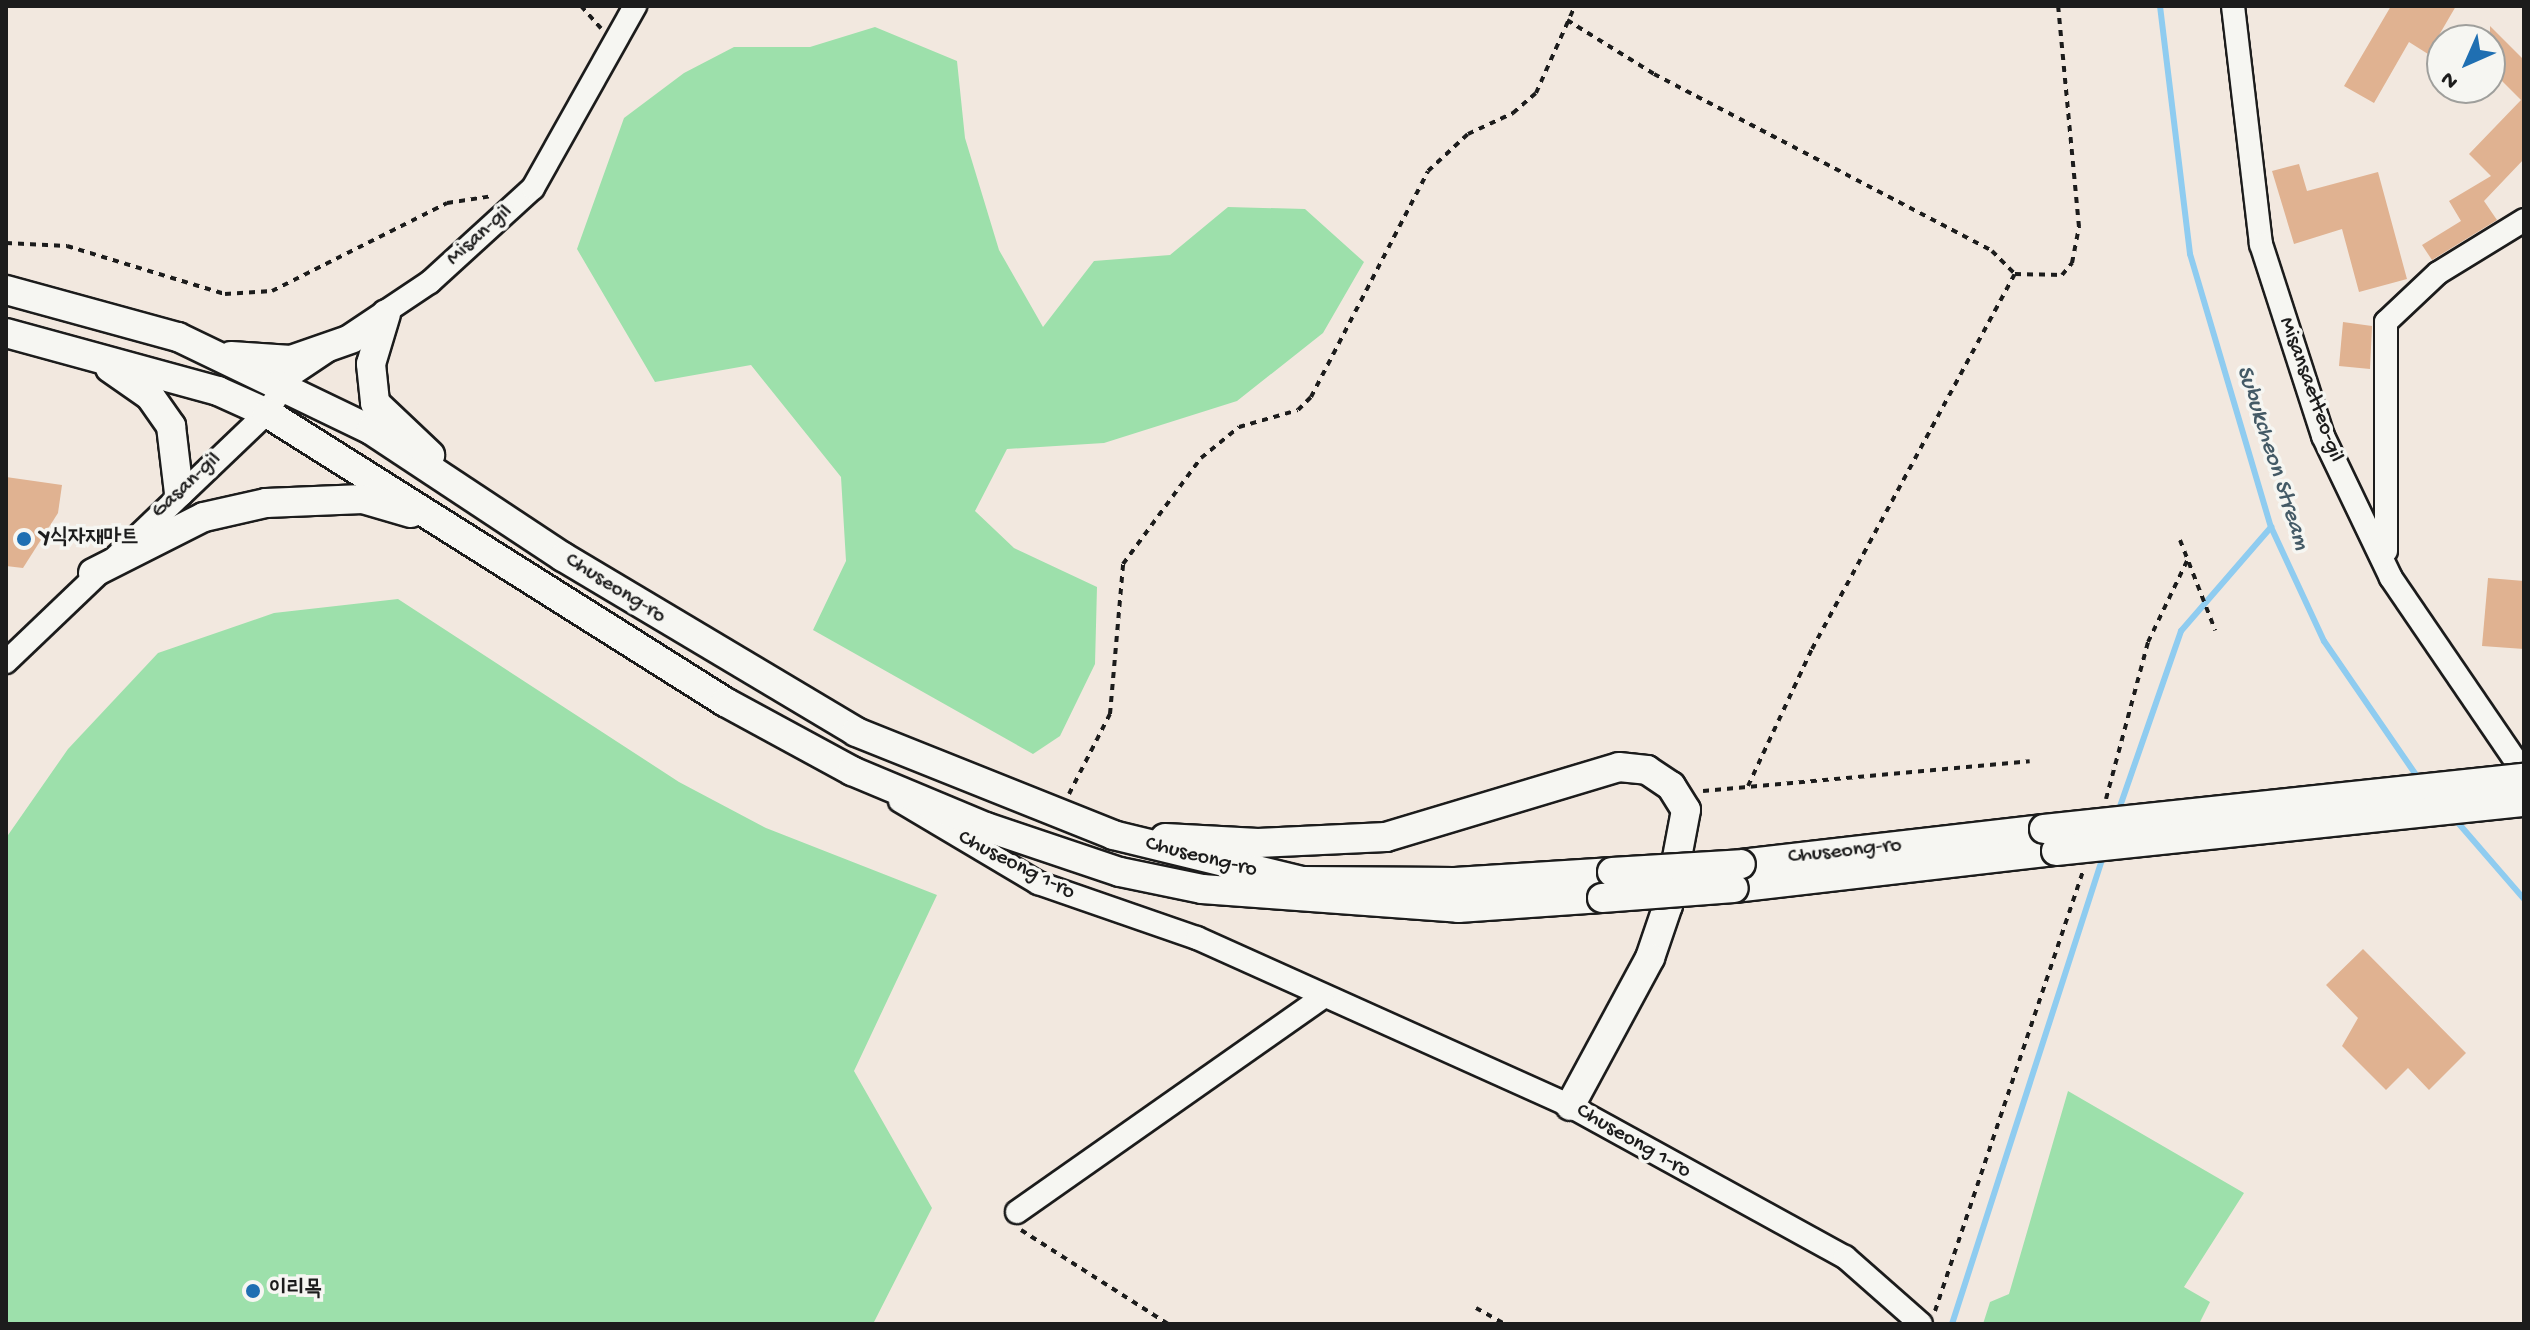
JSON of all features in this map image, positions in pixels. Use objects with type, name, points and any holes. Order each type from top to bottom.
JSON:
[{"type":"main road","name":"Chuseong-ro","points":[[6,290],[217,355],[283,386],[371,430],[856,732],[1113,835],[1302,881],[1455,882],[1612,872],[1737,876]]},
{"type":"main road","points":[[386,314],[371,364],[375,403],[457,486]]},
{"type":"main road","name":"Chuseong-ro","points":[[6,333],[218,391],[267,413],[454,527],[725,702],[852,771],[986,827],[1120,872],[1202,889],[1458,908],[1602,898],[1737,876],[2050,840],[2524,775]]},
{"type":"main road","points":[[217,355],[291,360],[351,339]]},
{"type":"main road","points":[[93,357],[150,396],[171,426],[179,493]]},
{"type":"main road","points":[[93,573],[204,517],[266,503],[363,499],[454,527]]},
{"type":"main road","points":[[1113,835],[1258,843],[1386,837],[1619,767],[1647,770],[1684,802],[1668,905],[1650,958],[1570,1106]]},
{"type":"main road","name":"Chuseong-ro","points":[[2050,840],[2524,802]]},
{"type":"street","name":"Misan-gil","points":[[267,413],[283,386],[386,314],[533,188],[635,6]]},
{"type":"street","name":"Misansaetteo-gil","points":[[2233,6],[2261,244],[2323,436],[2391,578],[2524,775]]},
{"type":"street","points":[[2391,578],[2382,530],[2386,322],[2438,273],[2524,220]]},
{"type":"street","name":"Gasan-gil","points":[[7,660],[93,573],[267,413]]},
{"type":"street","name":"Chuseong 1-ro","points":[[852,771],[1038,883],[1197,938],[1322,998],[1570,1106],[1845,1257],[1921,1324]]},
{"type":"street","points":[[1017,1212],[1322,998]]},
{"type":"path","points":[[581,6],[593,25],[618,35]]},
{"type":"path","points":[[1058,812],[1110,714],[1115,602],[1130,553],[1201,458],[1239,427],[1298,410],[1311,397],[1428,171],[1468,134],[1536,93],[1575,6]]},
{"type":"path","points":[[1567,20],[1654,74],[1992,251],[2015,274],[2062,275],[2079,227],[2058,6]]},
{"type":"path","points":[[6,243],[67,246],[225,294],[272,291],[447,203],[481,192],[516,204]]},
{"type":"path","points":[[1748,786],[1812,649],[2015,274]]},
{"type":"path","points":[[2180,540],[2215,630]]},
{"type":"path","points":[[2105,804],[2148,642],[2187,561]]},
{"type":"path","points":[[1684,802],[1699,792],[1748,786],[2030,761]]},
{"type":"path","points":[[1929,1324],[2085,863]]},
{"type":"path","points":[[1017,1212],[1023,1237],[1168,1324]]},
{"type":"path","points":[[1476,1308],[1505,1324]]},
{"type":"green space","points":[[875,27],[957,61],[965,138],[999,250],[1043,327],[1094,261],[1170,255],[1228,207],[1305,209],[1364,262],[1323,333],[1237,401],[1104,443],[1007,449],[975,511],[1014,548],[1097,587],[1095,664],[1060,736],[1033,754],[813,630],[846,561],[841,477],[751,365],[655,382],[577,249],[624,118],[684,73],[734,47],[810,47]]},
{"type":"green space","points":[[398,599],[679,782],[766,828],[937,895],[854,1071],[932,1208],[873,1324],[6,1324],[6,838],[68,749],[158,653],[274,613]]},
{"type":"green space","points":[[2068,1091],[2244,1193],[2184,1287],[2210,1302],[2199,1324],[1983,1324],[1990,1302],[2009,1294]]},
{"type":"building","points":[[2391,6],[2456,6],[2446,24],[2426,24],[2426,53],[2409,42],[2374,103],[2344,86]]},
{"type":"building","points":[[2506,42],[2524,60],[2524,159],[2484,201],[2497,220],[2432,260],[2422,245],[2461,221],[2449,201],[2491,176],[2469,154],[2521,100],[2506,85]]},
{"type":"building","points":[[2299,164],[2307,191],[2378,172],[2407,279],[2359,292],[2342,229],[2294,244],[2272,171]]},
{"type":"building","points":[[2343,322],[2372,326],[2370,369],[2339,366]]},
{"type":"building","name":"Y식자재마트","points":[[6,477],[62,485],[58,513],[23,568],[6,566]]},
{"type":"building","points":[[2488,578],[2524,581],[2524,649],[2482,646]]},
{"type":"building","points":[[2363,949],[2466,1053],[2429,1090],[2408,1068],[2386,1090],[2342,1046],[2358,1018],[2326,985]]},
{"type":"waterway","name":"Subukcheon Stream","points":[[2160,6],[2190,254],[2271,527],[2324,641],[2419,779]]},
{"type":"waterway","points":[[2117,815],[2181,631],[2271,527]]},
{"type":"waterway","name":"Subukcheon Stream","points":[[2453,817],[2524,899]]},
{"type":"waterway","points":[[1952,1324],[2103,856]]},
{"type":"place","name":"Y식자재마트","points":[[24,539]]},
{"type":"place","name":"이리목","points":[[253,1291]]}]
